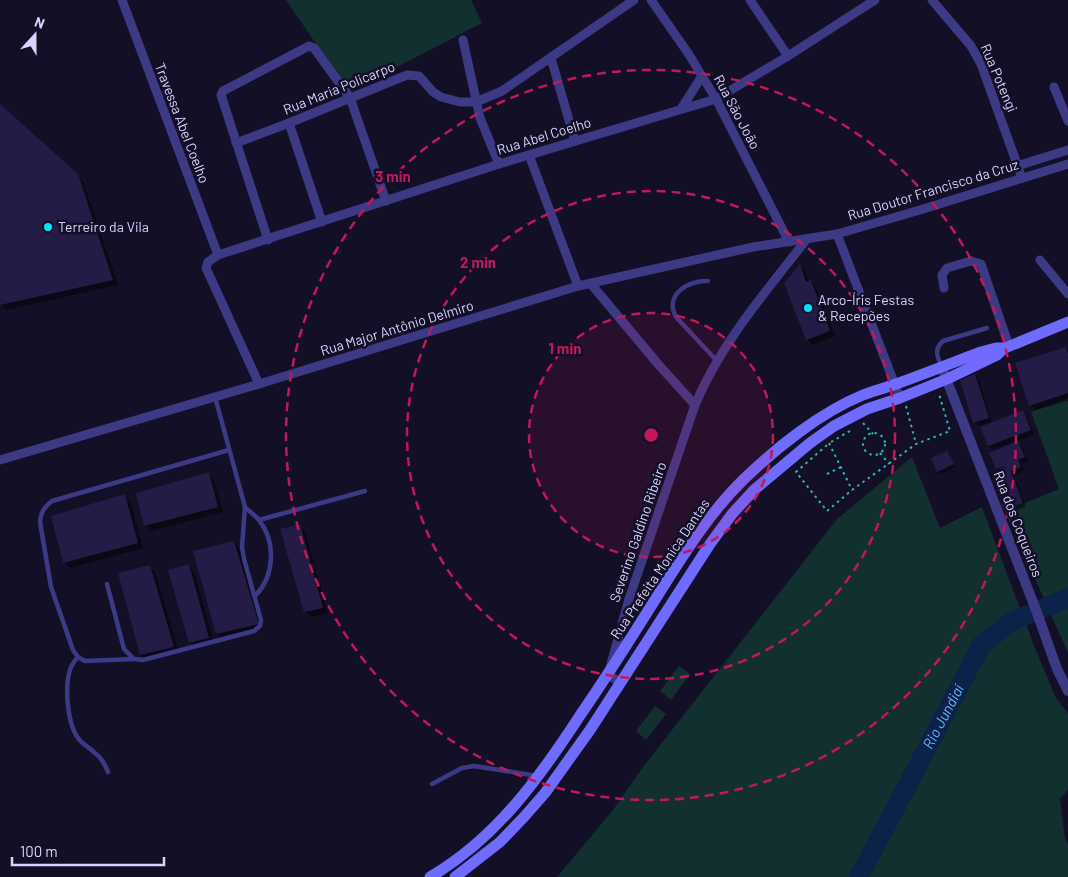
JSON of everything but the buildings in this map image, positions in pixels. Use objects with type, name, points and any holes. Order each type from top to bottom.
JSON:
[{"type":"main road","name":"Rua Prefeita Monica Dantas","points":[[455,877],[500,842],[545,793],[584,738],[710,544],[732,514],[754,490],[810,443],[834,426],[868,409],[903,401],[997,355],[1007,347],[1068,322]]},
{"type":"main road","name":"Rua Prefeita Monica Dantas","points":[[430,877],[444,869],[478,842],[497,824],[539,776],[608,674],[698,534],[744,478],[788,440],[813,423],[862,396],[981,352],[1007,347]]},
{"type":"street","name":"Travessa Abel Coelho","points":[[122,0],[218,255]]},
{"type":"street","points":[[476,102],[502,91],[634,0]]},
{"type":"street","name":"Rua São João","points":[[651,0],[688,53],[716,99],[789,242]]},
{"type":"street","points":[[750,0],[788,56]]},
{"type":"street","name":"Rua Abel Coelho","points":[[259,384],[206,266],[218,255],[499,164],[716,99],[788,56],[874,0]]},
{"type":"street","name":"Rua Potengi","points":[[932,0],[971,46],[981,64],[1022,178]]},
{"type":"street","points":[[463,40],[476,102],[499,164]]},
{"type":"street","points":[[268,240],[221,96],[223,91],[311,46],[350,98],[386,201]]},
{"type":"street","points":[[551,58],[575,141]]},
{"type":"street","name":"Rua Maria Policarpo","points":[[236,143],[403,76],[413,75],[422,78],[433,92],[441,97],[460,102],[476,102]]},
{"type":"street","points":[[681,109],[702,76]]},
{"type":"street","points":[[1054,87],[1068,121]]},
{"type":"street","points":[[289,123],[322,222]]},
{"type":"street","points":[[1017,166],[1068,150]]},
{"type":"street","points":[[529,155],[578,286]]},
{"type":"street","name":"Rua Doutor Francisco da Cruz","points":[[806,240],[837,234],[920,210],[1068,164]]},
{"type":"street","points":[[837,234],[894,384],[903,401]]},
{"type":"street","name":"Rua Major Antônio Delmiro","points":[[0,460],[259,384],[578,286],[752,247],[806,240]]},
{"type":"street","name":"Severino Galdino Ribeiro","points":[[608,674],[628,599],[695,405],[716,360],[744,319],[806,240]]},
{"type":"street","points":[[1040,260],[1068,294]]},
{"type":"street","points":[[944,288],[942,275],[946,268],[970,261],[981,264],[1007,347]]},
{"type":"street","points":[[591,284],[695,405]]},
{"type":"street","name":"Rua dos Coqueiros","points":[[942,367],[1057,669],[1068,691]]},
{"type":"street","points":[[608,674],[620,682]]},
{"type":"lane","points":[[708,281],[698,281],[682,288],[674,299],[673,312],[716,360]]},
{"type":"lane","points":[[942,367],[937,355],[939,345],[943,341],[987,328]]},
{"type":"lane","points":[[215,396],[245,507],[242,547],[261,620],[260,626],[254,631],[143,660],[94,662],[85,661],[78,657],[73,650],[51,587],[40,522],[41,514],[45,507],[52,501],[229,450]]},
{"type":"lane","points":[[259,520],[365,491]]},
{"type":"lane","points":[[245,507],[259,520],[269,541],[271,562],[266,582],[255,596]]},
{"type":"lane","points":[[107,584],[124,648],[134,659]]},
{"type":"lane","points":[[78,657],[71,666],[68,678],[69,717],[73,731],[79,740],[97,754],[108,772]]},
{"type":"lane","points":[[432,784],[467,766],[539,776]]},
{"type":"path","points":[[855,428],[829,443],[796,472],[827,511],[852,490],[916,444],[950,431],[938,392]]},
{"type":"path","points":[[903,401],[916,444]]},
{"type":"path","points":[[869,420],[863,423],[872,434],[880,435],[884,440],[884,447],[877,455],[870,454],[863,447],[864,440],[872,434]]},
{"type":"path","points":[[829,443],[852,490]]},
{"type":"path","points":[[880,453],[889,464]]},
{"type":"path","points":[[827,474],[841,467]]},
{"type":"green space","points":[[286,0],[471,0],[482,23],[349,92]]},
{"type":"green space","points":[[1068,398],[1068,653],[1005,511],[1059,489],[1031,412]]},
{"type":"green space","points":[[912,457],[940,528],[982,507],[1035,648],[1056,698],[1068,713],[1068,790],[1060,799],[1065,839],[1068,844],[1068,877],[557,877],[613,810],[643,767],[837,519]]},
{"type":"green space","points":[[679,666],[690,674],[671,700],[660,691]]},
{"type":"green space","points":[[655,706],[666,714],[646,740],[636,731]]},
{"type":"waterway","name":"Rio Jundiaí","points":[[859,877],[982,644],[1013,621],[1068,598]]},
{"type":"place","name":"Terreiro da Vila","points":[[48,227]]},
{"type":"place","name":"Arco-Íris Festas & Recepões","points":[[808,308]]}]
